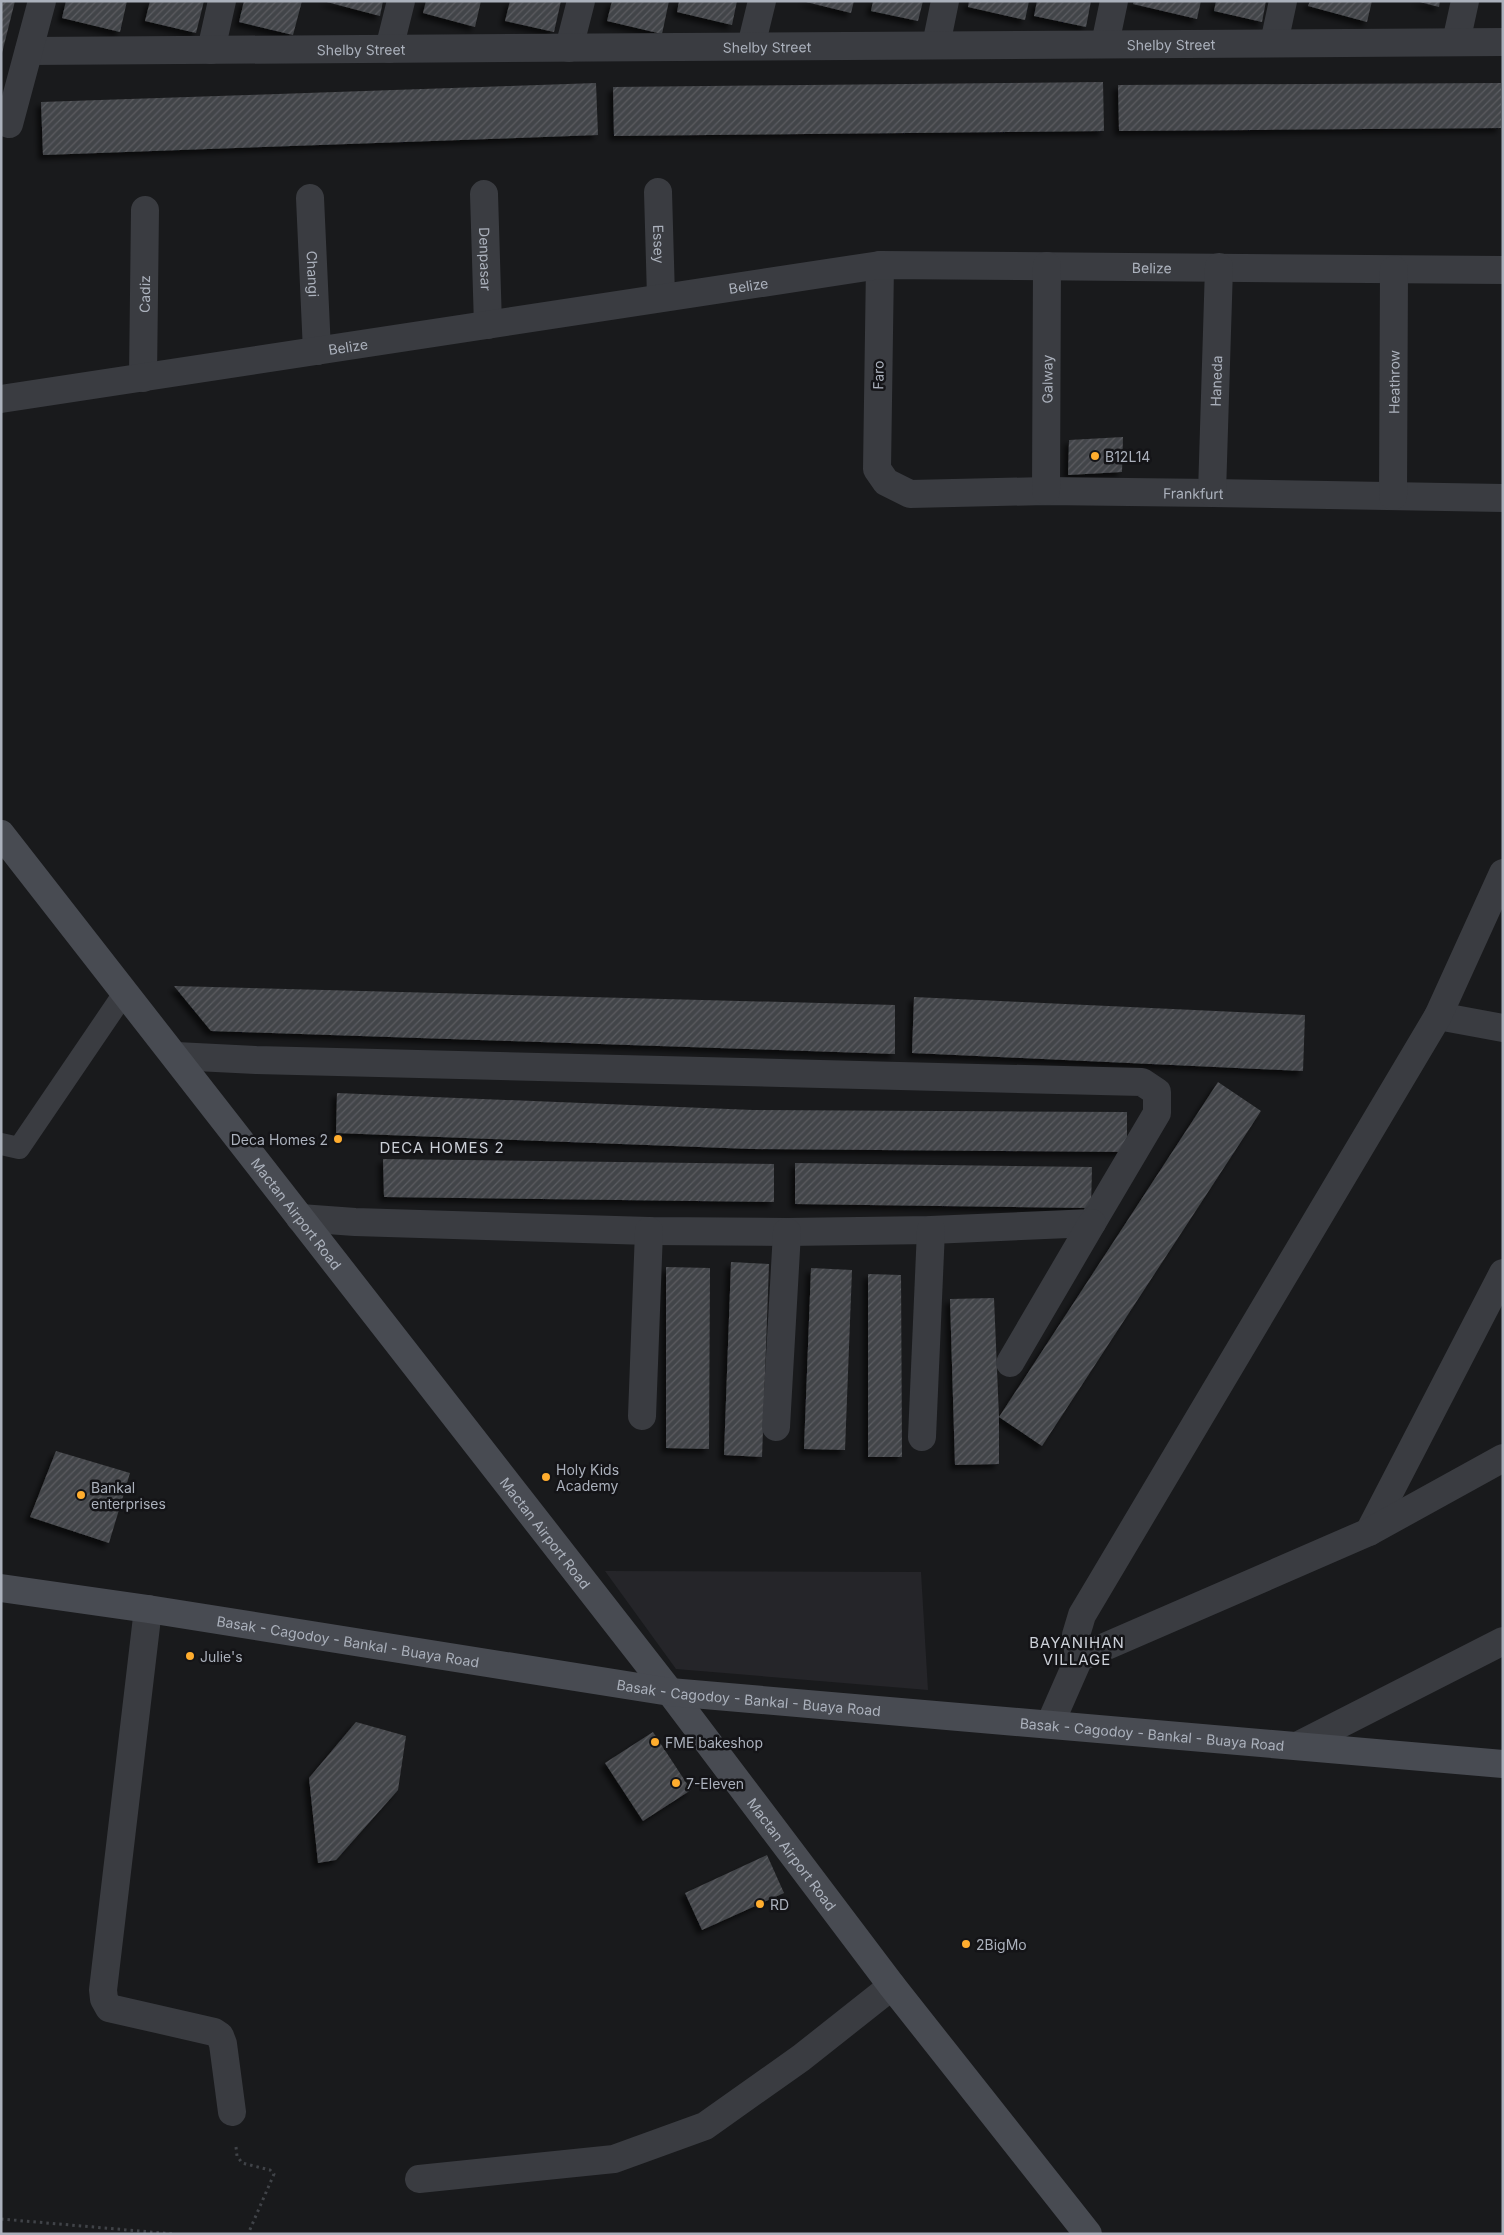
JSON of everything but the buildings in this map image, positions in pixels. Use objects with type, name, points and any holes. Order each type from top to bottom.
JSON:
[{"type":"main road","name":"Mactan Airport Road","points":[[1,834],[176,1056],[670,1692],[892,1986],[1088,2234]]},
{"type":"main road","name":"Basak - Cagodoy - Bankal - Buaya Road","points":[[1,1588],[148,1609],[670,1692],[1503,1764]]},
{"type":"street","points":[[9,124],[42,1]]},
{"type":"street","points":[[211,50],[222,1]]},
{"type":"street","points":[[389,48],[401,1]]},
{"type":"street","points":[[570,48],[581,1]]},
{"type":"street","points":[[751,46],[762,1]]},
{"type":"street","points":[[936,45],[945,1]]},
{"type":"street","points":[[1105,44],[1114,1]]},
{"type":"street","points":[[1274,43],[1283,1]]},
{"type":"street","points":[[1456,42],[1465,1]]},
{"type":"street","name":"Shelby Street","points":[[29,51],[1503,42]]},
{"type":"street","name":"Essey","points":[[658,192],[660,297]]},
{"type":"street","name":"Denpasar","points":[[484,194],[488,325]]},
{"type":"street","name":"Changi","points":[[310,198],[317,350]]},
{"type":"street","name":"Cadiz","points":[[143,378],[146,210]]},
{"type":"street","name":"Belize","points":[[1,398],[880,265],[1503,270]]},
{"type":"street","name":"Faro","points":[[880,265],[877,469],[886,482]]},
{"type":"street","name":"Galway","points":[[1046,491],[1047,266]]},
{"type":"street","name":"Haneda","points":[[1212,493],[1219,267]]},
{"type":"street","name":"Heathrow","points":[[1393,496],[1394,270]]},
{"type":"street","name":"Frankfurt","points":[[886,482],[910,494],[1046,491],[1503,498]]},
{"type":"street","points":[[1050,1724],[1079,1658],[1076,1635],[1082,1615],[1438,1016],[1503,873]]},
{"type":"street","points":[[1438,1016],[1503,1028]]},
{"type":"street","points":[[176,1056],[256,1060],[1142,1082],[1157,1092],[1157,1113],[1010,1363]]},
{"type":"street","points":[[300,1218],[365,1222],[649,1231],[787,1232],[931,1230],[1092,1223]]},
{"type":"street","points":[[922,1437],[931,1230]]},
{"type":"street","points":[[642,1416],[649,1231]]},
{"type":"street","points":[[776,1427],[787,1232]]},
{"type":"street","points":[[1369,1532],[1503,1274]]},
{"type":"street","points":[[1079,1658],[1369,1532],[1503,1458]]},
{"type":"street","points":[[148,1609],[103,1990],[104,1999],[110,2008],[214,2032],[220,2036],[224,2044],[232,2112]]},
{"type":"street","points":[[1297,1746],[1503,1641]]},
{"type":"street","points":[[419,2179],[614,2160],[705,2126],[801,2058],[892,1986]]},
{"type":"lane","points":[[1,1144],[19,1148],[125,992]]},
{"type":"path","points":[[232,2112],[239,2160],[242,2163],[270,2170],[274,2174],[248,2234]]},
{"type":"path","points":[[1,2219],[174,2234]]},
{"type":"shaded area","points":[[605,1571],[921,1572],[928,1690],[676,1669]]},
{"type":"place","name":"B12L14","points":[[1095,456]]},
{"type":"place","name":"Deca Homes 2","points":[[338,1139]]},
{"type":"place","name":"Holy Kids Academy","points":[[546,1477]]},
{"type":"place","name":"Bankal enterprises","points":[[81,1495]]},
{"type":"place","name":"Julie's","points":[[190,1656]]},
{"type":"place","name":"FME bakeshop","points":[[655,1742]]},
{"type":"place","name":"7-Eleven","points":[[676,1783]]},
{"type":"place","name":"RD","points":[[760,1904]]},
{"type":"place","name":"2BigMo","points":[[966,1944]]},
{"type":"district","name":"DECA HOMES 2","points":[[442,1147]]},
{"type":"district","name":"BAYANIHAN VILLAGE","points":[[1077,1650]]}]
